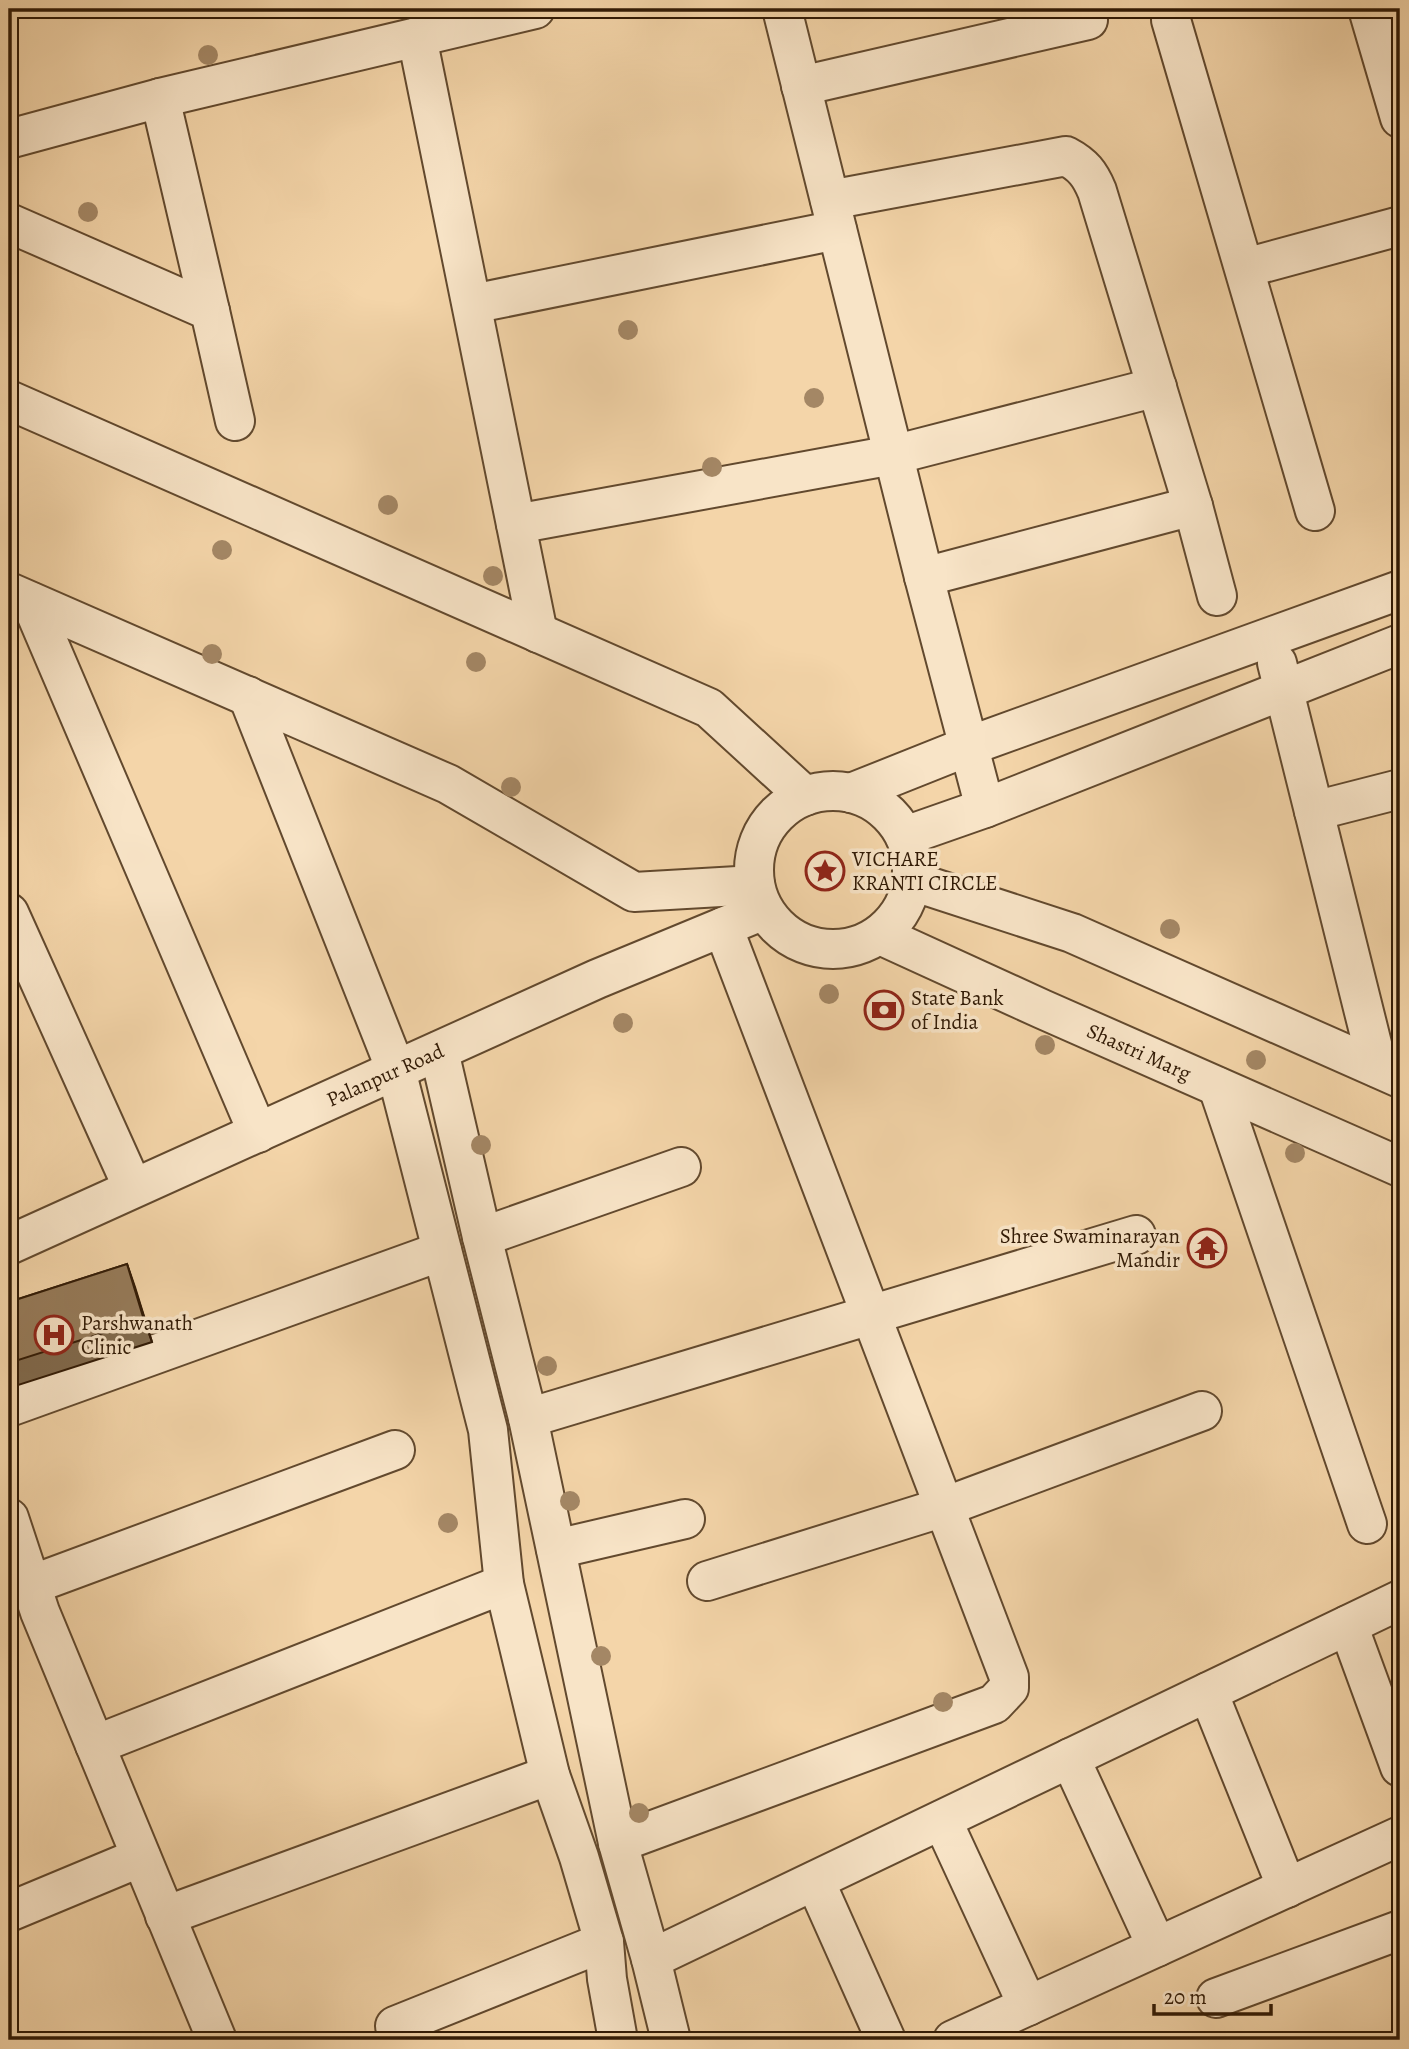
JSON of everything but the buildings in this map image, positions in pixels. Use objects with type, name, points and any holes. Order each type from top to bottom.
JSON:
[{"type":"street","points":[[9,139],[437,25],[535,9]]},
{"type":"street","points":[[782,9],[893,455],[985,808]]},
{"type":"street","points":[[801,86],[1088,20],[1085,9]]},
{"type":"street","points":[[1368,9],[1400,118]]},
{"type":"street","points":[[1171,20],[1315,510]]},
{"type":"street","points":[[437,25],[472,304],[538,633]]},
{"type":"street","points":[[160,98],[211,311],[234,421]]},
{"type":"street","points":[[472,304],[1066,156],[1081,164],[1097,191],[1193,506],[1217,596]]},
{"type":"street","points":[[9,223],[211,311]]},
{"type":"street","points":[[1245,268],[1400,226]]},
{"type":"street","points":[[516,524],[893,455],[1157,387]]},
{"type":"street","points":[[9,400],[709,708],[805,796]]},
{"type":"street","points":[[924,577],[1193,506]]},
{"type":"street","points":[[851,793],[969,746],[1400,590]]},
{"type":"street","points":[[20,597],[448,784],[634,892],[759,898]]},
{"type":"street","points":[[20,597],[258,1133]]},
{"type":"street","points":[[1270,638],[1314,811],[1389,1073]]},
{"type":"street","points":[[905,836],[985,808],[1400,644]]},
{"type":"street","points":[[247,696],[396,1070],[488,1430],[504,1584],[550,1775],[579,1857],[604,1941],[607,1979],[618,2040]]},
{"type":"street","points":[[1314,811],[1400,789]]},
{"type":"street","points":[[828,791],[851,793],[873,802],[892,816],[905,836],[912,857],[912,881],[906,901],[896,920],[880,935],[856,946],[829,950],[804,944],[781,930],[759,898],[754,863],[759,841],[770,822],[786,807],[805,796],[828,791]]},
{"type":"street","points":[[912,881],[1072,933],[1389,1073]]},
{"type":"street","name":"Palanpur Road","points":[[9,1245],[597,979],[723,927],[759,898]]},
{"type":"street","points":[[9,914],[133,1188]]},
{"type":"street","points":[[618,1843],[994,1704],[1009,1688],[1009,1677],[723,927]]},
{"type":"street","name":"Shastri Marg","points":[[880,935],[1400,1167]]},
{"type":"street","points":[[439,1051],[528,1418],[618,1843],[671,2040]]},
{"type":"street","points":[[1218,1087],[1367,1524]]},
{"type":"street","points":[[482,1237],[681,1167]]},
{"type":"street","points":[[528,1418],[1136,1235]]},
{"type":"street","points":[[9,1407],[442,1251]]},
{"type":"street","points":[[706,1581],[944,1507],[1202,1411]]},
{"type":"street","points":[[31,1585],[395,1450]]},
{"type":"street","points":[[9,1518],[31,1585],[165,1916],[211,2038]]},
{"type":"street","points":[[556,1549],[685,1519]]},
{"type":"street","points":[[95,1745],[504,1584]]},
{"type":"street","points":[[651,1959],[1400,1600]]},
{"type":"street","points":[[1348,1625],[1400,1767]]},
{"type":"street","points":[[1208,1692],[1287,1888]]},
{"type":"street","points":[[1070,1758],[1157,1947]]},
{"type":"street","points":[[165,1916],[550,1775]]},
{"type":"street","points":[[942,1819],[1028,2006]]},
{"type":"street","points":[[953,2040],[1400,1836]]},
{"type":"street","points":[[9,1912],[141,1857]]},
{"type":"street","points":[[815,1881],[886,2040]]},
{"type":"street","points":[[1216,1998],[1400,1930]]},
{"type":"street","points":[[395,2026],[604,1941]]},
{"type":"place","name":"VICHARE KRANTI CIRCLE","points":[[825,871]]},
{"type":"place","name":"State Bank of India","points":[[884,1010]]},
{"type":"place","name":"Shree Swaminarayan Mandir","points":[[1207,1248]]},
{"type":"place","name":"Parshwanath Clinic","points":[[54,1335]]}]
